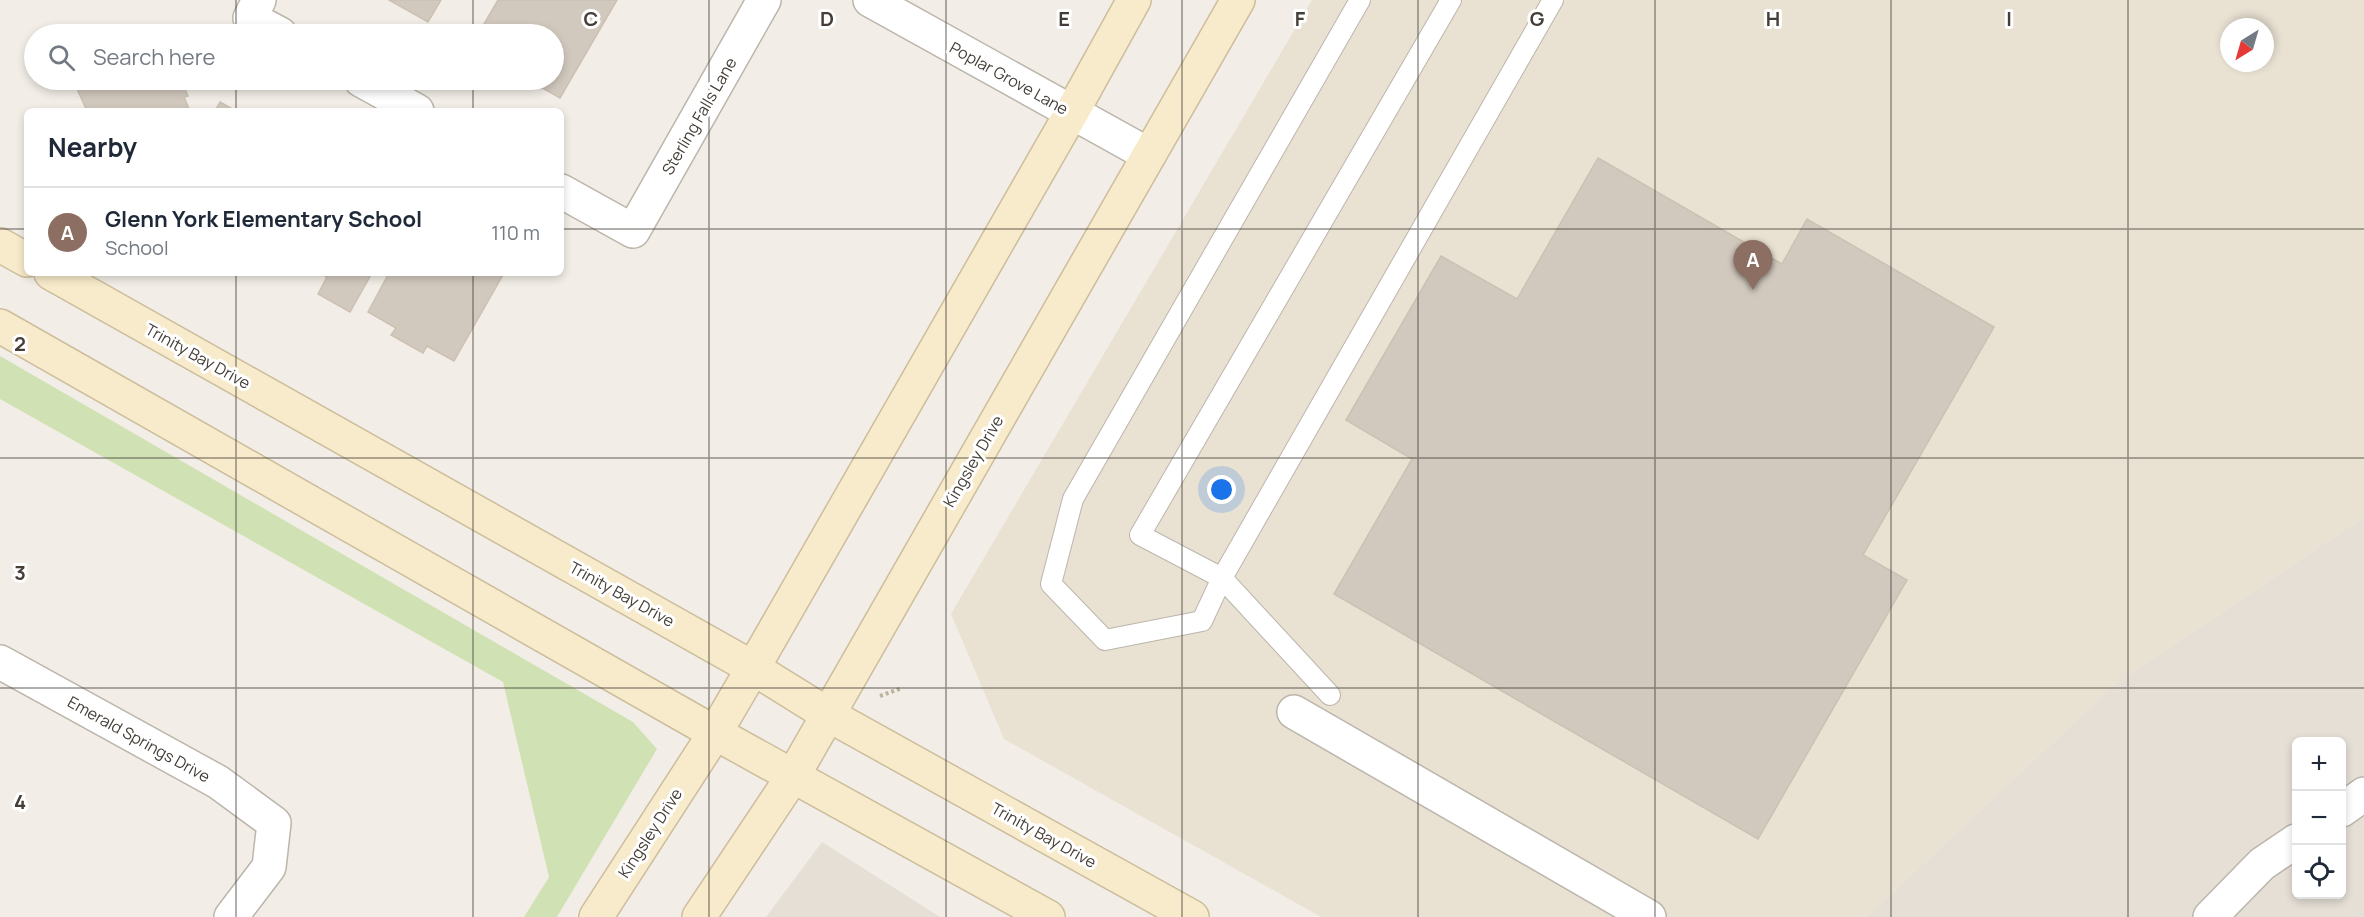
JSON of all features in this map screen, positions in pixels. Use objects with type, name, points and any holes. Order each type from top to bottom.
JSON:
[{"type":"street","name":"Sterling Falls Lane","points":[[564,193],[633,231],[764,0]]},
{"type":"street","name":"Poplar Grove Lane","points":[[870,0],[1149,155]]},
{"type":"street","name":"Kingsley Drive","points":[[596,917],[715,733],[1134,0]]},
{"type":"street","name":"Kingsley Drive","points":[[699,917],[793,776],[1238,0]]},
{"type":"street","points":[[255,9],[270,24]]},
{"type":"street","points":[[379,90],[412,108]]},
{"type":"street","points":[[0,244],[24,258]]},
{"type":"street","name":"Trinity Bay Drive","points":[[56,276],[753,668],[827,714],[1192,917]]},
{"type":"street","points":[[0,326],[715,733],[1048,917]]},
{"type":"street","name":"Emerald Springs Drive","points":[[0,662],[218,782],[274,822],[268,867],[231,917]]},
{"type":"street","points":[[1294,712],[1649,917]]},
{"type":"street","points":[[2346,807],[2364,794]]},
{"type":"street","points":[[2210,917],[2262,864],[2292,844]]},
{"type":"lane","points":[[1360,0],[1073,499],[1051,584],[1105,640],[1202,621],[1222,578],[1553,0]]},
{"type":"lane","points":[[1330,695],[1222,578],[1140,535],[1451,0]]},
{"type":"shaded area","points":[[1312,0],[2364,0],[2364,517],[2115,684],[1866,917],[1321,917],[1004,739],[951,614]]},
{"type":"shaded area","points":[[2364,517],[2364,917],[1866,917],[2115,684]]},
{"type":"shaded area","points":[[822,842],[940,917],[766,917]]},
{"type":"green space","points":[[0,356],[633,722],[657,749],[557,917],[524,917],[549,877],[503,682],[0,399]]},
{"type":"building","points":[[389,0],[441,0],[428,22]]},
{"type":"building","points":[[498,0],[617,0],[560,98],[546,90],[564,90],[564,24],[484,24]]},
{"type":"building","points":[[78,90],[185,90],[188,96],[184,97],[189,108],[86,108]]},
{"type":"building","points":[[220,102],[231,108],[217,108]]},
{"type":"building","points":[[1598,158],[1782,264],[1807,219],[1994,327],[1863,555],[1907,580],[1758,839],[1334,594],[1412,459],[1346,420],[1441,256],[1517,299]]},
{"type":"building","points":[[325,276],[370,276],[350,312],[318,294],[327,277]]},
{"type":"building","points":[[387,276],[502,276],[454,361],[427,346],[423,353],[391,335],[396,328],[368,312]]},
{"type":"place","name":"Glenn York Elementary School","points":[[1753,290]]}]
